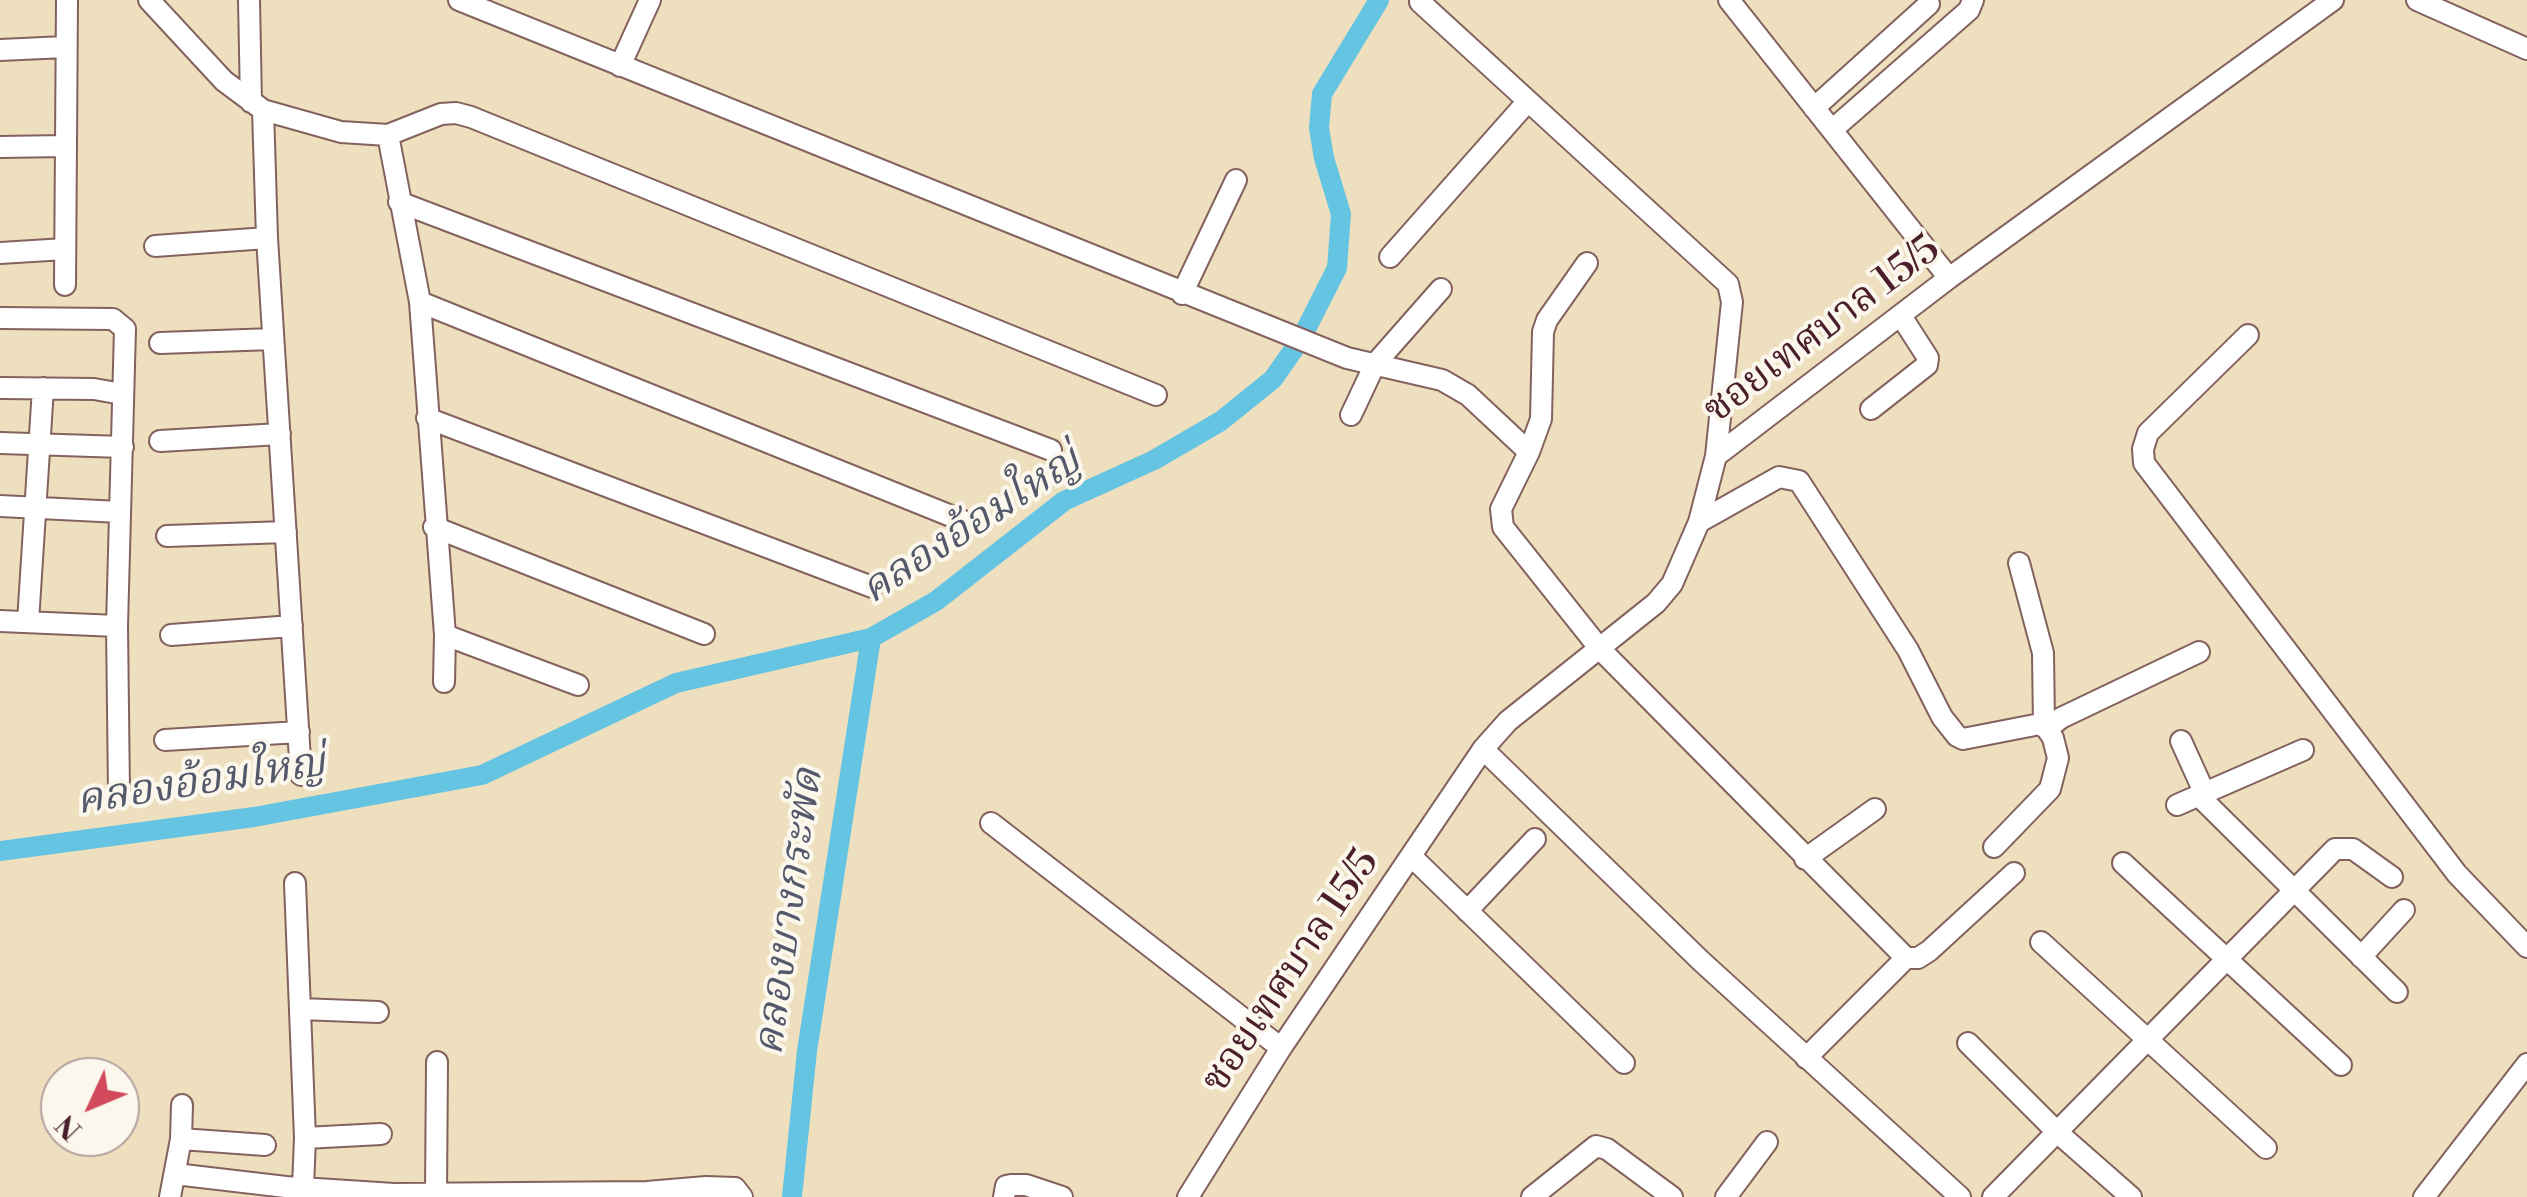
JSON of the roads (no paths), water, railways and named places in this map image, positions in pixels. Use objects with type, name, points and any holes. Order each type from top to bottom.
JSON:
[{"type":"street","points":[[65,285],[67,0]]},
{"type":"street","points":[[149,0],[224,81],[257,106],[341,132],[388,135],[456,112],[1156,394]]},
{"type":"street","points":[[249,0],[302,775]]},
{"type":"street","points":[[458,0],[1182,294],[1324,348],[1442,380],[1468,395],[1529,452]]},
{"type":"street","points":[[620,66],[650,0]]},
{"type":"street","points":[[1729,0],[1949,278]]},
{"type":"street","points":[[1832,130],[1970,10],[1973,0]]},
{"type":"street","name":"ซอยเทศบาล 15/5","points":[[1188,1197],[1281,1048],[1482,749],[1508,722],[1665,594],[1700,522],[1716,456],[1949,278],[2333,0]]},
{"type":"street","points":[[2416,0],[2527,49]]},
{"type":"street","points":[[1420,2],[1728,284],[1732,302],[1716,456]]},
{"type":"street","points":[[1814,108],[1929,4]]},
{"type":"street","points":[[0,50],[64,47]]},
{"type":"street","points":[[1390,257],[1528,101]]},
{"type":"street","points":[[388,135],[420,302],[444,682]]},
{"type":"street","points":[[0,147],[65,146]]},
{"type":"street","points":[[1182,294],[1236,180]]},
{"type":"street","points":[[399,202],[1051,450]]},
{"type":"street","points":[[156,246],[267,238]]},
{"type":"street","points":[[0,252],[65,249]]},
{"type":"street","points":[[1587,263],[1543,332],[1541,419],[1500,509],[1503,526],[1600,649],[1906,958],[1918,958],[1929,951],[2014,874]]},
{"type":"street","points":[[1351,415],[1375,364],[1440,289]]},
{"type":"street","points":[[420,302],[961,520]]},
{"type":"street","points":[[1870,410],[1927,366],[1928,358],[1901,316]]},
{"type":"street","points":[[0,318],[113,319],[125,329],[117,626],[119,794]]},
{"type":"street","points":[[2248,335],[2148,433],[2144,463],[2456,874],[2527,947]]},
{"type":"street","points":[[160,343],[274,339]]},
{"type":"street","points":[[0,388],[122,394]]},
{"type":"street","points":[[28,622],[43,388]]},
{"type":"street","points":[[427,418],[872,588]]},
{"type":"street","points":[[160,441],[280,434]]},
{"type":"street","points":[[0,443],[124,447]]},
{"type":"street","points":[[1700,522],[1779,477],[1790,476],[1799,481],[1908,650],[1942,717],[1957,736],[2040,724],[2046,728]]},
{"type":"street","points":[[0,506],[120,512]]},
{"type":"street","points":[[434,527],[704,634]]},
{"type":"street","points":[[167,536],[286,532]]},
{"type":"street","points":[[1994,847],[2050,789],[2058,758],[2046,728],[2043,652],[2019,563]]},
{"type":"street","points":[[0,621],[117,626]]},
{"type":"street","points":[[171,635],[292,626]]},
{"type":"street","points":[[444,635],[578,685]]},
{"type":"street","points":[[2046,728],[2199,652]]},
{"type":"street","points":[[165,740],[298,732]]},
{"type":"street","points":[[2181,742],[2202,795],[2397,992]]},
{"type":"street","points":[[1482,749],[1701,961],[1960,1197]]},
{"type":"street","points":[[2177,805],[2303,750]]},
{"type":"street","points":[[1805,859],[1875,809]]},
{"type":"street","points":[[992,823],[1281,1048]]},
{"type":"street","points":[[1467,910],[1535,839]]},
{"type":"street","points":[[1992,1197],[2292,890],[2338,848],[2357,850],[2392,877]]},
{"type":"street","points":[[1411,856],[1624,1063]]},
{"type":"street","points":[[2122,863],[2341,1065]]},
{"type":"street","points":[[291,1190],[305,1138],[296,882]]},
{"type":"street","points":[[2361,956],[2404,910]]},
{"type":"street","points":[[2041,942],[2266,1148]]},
{"type":"street","points":[[1806,1058],[1906,958]]},
{"type":"street","points":[[300,1010],[378,1012]]},
{"type":"street","points":[[1968,1043],[2131,1197]]},
{"type":"street","points":[[436,1194],[437,1062]]},
{"type":"street","points":[[2424,1197],[2527,1064]]},
{"type":"street","points":[[170,1197],[181,1139],[182,1105]]},
{"type":"street","points":[[305,1138],[381,1134]]},
{"type":"street","points":[[181,1139],[265,1145]]},
{"type":"street","points":[[1726,1197],[1767,1142]]},
{"type":"street","points":[[1532,1197],[1596,1146],[1607,1148],[1672,1197]]},
{"type":"street","points":[[175,1174],[291,1190],[394,1196],[647,1192],[706,1187],[736,1188],[742,1197]]},
{"type":"street","points":[[1004,1197],[1006,1186],[1011,1184],[1026,1184],[1062,1197]]},
{"type":"waterway","name":"คลองอ้อมใหญ่","points":[[0,851],[254,817],[482,775],[676,683],[871,638],[936,601],[1064,501],[1154,460],[1221,421],[1273,379],[1301,339],[1337,268],[1341,214],[1319,128],[1322,94],[1379,0]]},
{"type":"waterway","name":"คลองบางกระพัด","points":[[792,1197],[807,1051],[871,638]]}]
